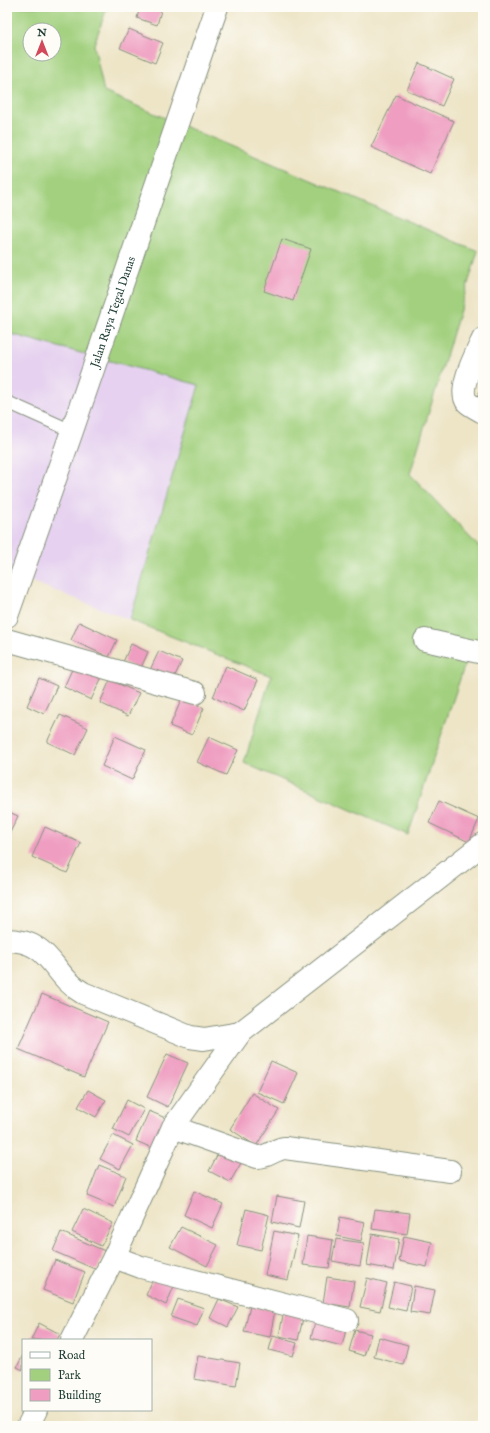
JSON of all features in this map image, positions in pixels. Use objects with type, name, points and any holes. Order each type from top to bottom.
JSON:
[{"type":"street","name":"Jalan Raya Tegal Danas","points":[[7,616],[217,7]]},
{"type":"street","points":[[483,339],[471,365],[464,391],[467,401],[483,412]]},
{"type":"street","points":[[7,640],[195,693]]},
{"type":"street","points":[[425,640],[483,653]]},
{"type":"street","points":[[73,1339],[126,1262],[182,1130],[240,1033],[483,844]]},
{"type":"street","points":[[7,940],[22,941],[40,949],[72,985],[83,993],[190,1037],[204,1039],[240,1033]]},
{"type":"street","points":[[182,1130],[257,1157],[267,1156],[281,1148],[285,1148],[450,1171]]},
{"type":"street","points":[[126,1262],[347,1320]]},
{"type":"street","points":[[28,1426],[36,1411]]},
{"type":"lane","points":[[7,402],[72,431]]},
{"type":"shaded area","points":[[7,333],[199,385],[130,620],[7,572]]},
{"type":"green space","points":[[7,7],[107,7],[94,45],[104,92],[478,251],[410,474],[478,546],[483,547],[483,645],[472,643],[408,835],[244,763],[271,676],[130,620],[199,385],[7,333]]},
{"type":"building","points":[[140,7],[162,7],[157,25],[137,18]]},
{"type":"building","points":[[129,29],[163,43],[155,63],[120,48]]},
{"type":"building","points":[[419,63],[454,79],[442,106],[407,90]]},
{"type":"building","points":[[396,95],[454,121],[430,174],[371,147]]},
{"type":"building","points":[[282,239],[311,249],[293,301],[264,291]]},
{"type":"building","points":[[483,382],[483,400],[477,398]]},
{"type":"building","points":[[79,622],[117,640],[109,657],[71,640]]},
{"type":"building","points":[[131,644],[148,652],[140,670],[123,662]]},
{"type":"building","points":[[159,651],[182,661],[172,682],[149,672]]},
{"type":"building","points":[[74,665],[102,677],[91,700],[64,687]]},
{"type":"building","points":[[226,666],[258,680],[244,711],[213,697]]},
{"type":"building","points":[[39,678],[57,686],[44,714],[27,706]]},
{"type":"building","points":[[110,680],[139,693],[128,716],[100,703]]},
{"type":"building","points":[[182,698],[204,708],[192,735],[170,726]]},
{"type":"building","points":[[60,715],[88,728],[75,755],[47,742]]},
{"type":"building","points":[[115,736],[146,750],[132,780],[102,766]]},
{"type":"building","points":[[209,737],[238,750],[226,775],[197,762]]},
{"type":"building","points":[[439,801],[479,819],[469,842],[429,823]]},
{"type":"building","points":[[7,811],[18,816],[7,839]]},
{"type":"building","points":[[45,827],[81,843],[67,873],[32,857]]},
{"type":"building","points":[[42,994],[108,1022],[84,1077],[18,1049]]},
{"type":"building","points":[[167,1054],[188,1063],[168,1107],[147,1097]]},
{"type":"building","points":[[271,1061],[298,1073],[284,1104],[257,1092]]},
{"type":"building","points":[[88,1090],[106,1100],[96,1117],[78,1107]]},
{"type":"building","points":[[252,1093],[279,1110],[256,1146],[230,1129]]},
{"type":"building","points":[[127,1100],[144,1109],[129,1137],[113,1129]]},
{"type":"building","points":[[149,1111],[170,1120],[157,1150],[136,1141]]},
{"type":"building","points":[[113,1135],[133,1145],[120,1169],[100,1159]]},
{"type":"building","points":[[222,1146],[244,1158],[230,1182],[209,1171]]},
{"type":"building","points":[[99,1165],[126,1176],[114,1207],[87,1196]]},
{"type":"building","points":[[194,1191],[223,1204],[212,1228],[184,1215]]},
{"type":"building","points":[[277,1196],[304,1201],[299,1228],[272,1222]]},
{"type":"building","points":[[83,1209],[113,1223],[101,1246],[72,1232]]},
{"type":"building","points":[[246,1209],[269,1215],[261,1250],[237,1245]]},
{"type":"building","points":[[375,1209],[410,1213],[407,1234],[372,1229]]},
{"type":"building","points":[[340,1217],[365,1222],[361,1241],[337,1236]]},
{"type":"building","points":[[181,1227],[218,1245],[207,1266],[170,1247]]},
{"type":"building","points":[[274,1231],[298,1236],[288,1280],[265,1275]]},
{"type":"building","points":[[61,1232],[105,1251],[97,1270],[53,1251]]},
{"type":"building","points":[[372,1234],[399,1239],[394,1270],[367,1265]]},
{"type":"building","points":[[307,1236],[333,1240],[329,1268],[303,1265]]},
{"type":"building","points":[[404,1236],[432,1242],[427,1267],[399,1261]]},
{"type":"building","points":[[336,1239],[364,1243],[360,1266],[332,1261]]},
{"type":"building","points":[[55,1260],[85,1272],[73,1302],[43,1290]]},
{"type":"building","points":[[155,1275],[175,1284],[166,1305],[146,1295]]},
{"type":"building","points":[[327,1277],[354,1281],[350,1307],[323,1303]]},
{"type":"building","points":[[367,1278],[387,1283],[380,1311],[360,1307]]},
{"type":"building","points":[[394,1282],[411,1286],[406,1311],[388,1307]]},
{"type":"building","points":[[414,1286],[435,1290],[430,1315],[410,1312]]},
{"type":"building","points":[[178,1299],[204,1308],[197,1326],[171,1317]]},
{"type":"building","points":[[219,1299],[238,1307],[228,1327],[210,1318]]},
{"type":"building","points":[[250,1306],[275,1310],[270,1337],[244,1332]]},
{"type":"building","points":[[284,1310],[304,1314],[298,1340],[279,1336]]},
{"type":"building","points":[[316,1318],[347,1326],[342,1346],[311,1338]]},
{"type":"building","points":[[39,1323],[60,1334],[58,1339],[31,1339]]},
{"type":"building","points":[[355,1330],[371,1334],[364,1356],[349,1351]]},
{"type":"building","points":[[273,1336],[297,1343],[293,1356],[269,1350]]},
{"type":"building","points":[[379,1337],[408,1345],[403,1365],[374,1357]]},
{"type":"building","points":[[198,1356],[240,1363],[236,1386],[194,1379]]},
{"type":"building","points":[[22,1357],[22,1370],[17,1367]]}]
